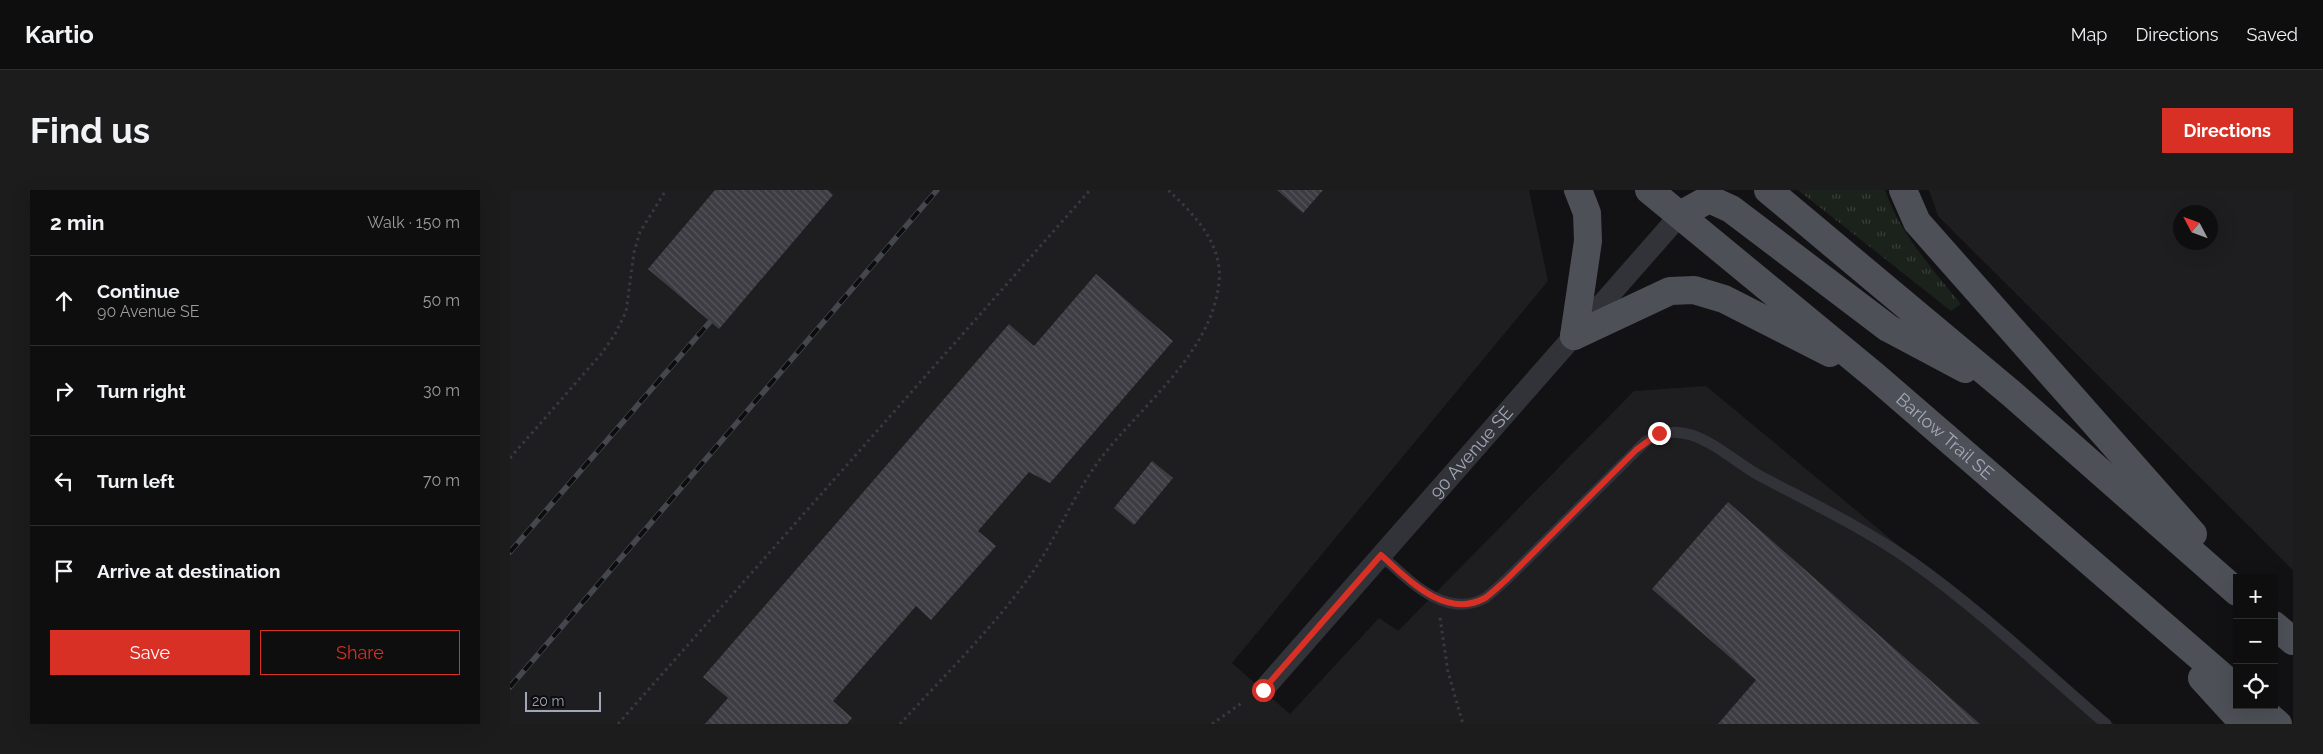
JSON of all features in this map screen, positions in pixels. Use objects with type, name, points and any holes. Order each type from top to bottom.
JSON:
[{"type":"main road","points":[[1574,336],[1588,241],[1587,213],[1578,190]]},
{"type":"main road","name":"Barlow Trail SE","points":[[1649,190],[1875,376],[2233,686]]},
{"type":"main road","points":[[1768,190],[2012,394],[2233,588]]},
{"type":"main road","points":[[1904,190],[1917,222],[2233,579]]},
{"type":"main road","points":[[1680,215],[1709,199],[1731,209],[1888,328],[2012,394]]},
{"type":"main road","points":[[1574,336],[1670,291],[1694,290],[1724,300],[1875,376]]},
{"type":"main road","points":[[2112,582],[2244,724]]},
{"type":"main road","points":[[2278,628],[2293,641]]},
{"type":"main road","points":[[2261,709],[2278,724]]},
{"type":"street","name":"90 Avenue SE","points":[[1263,690],[1680,215]]},
{"type":"lane","points":[[1381,555],[1410,580],[1437,599],[1462,604],[1485,598],[1506,580],[1636,450],[1654,436],[1678,430],[1693,435],[1762,477],[1837,515],[1910,560],[1977,613],[2106,724]]},
{"type":"path","points":[[510,458],[602,353],[615,334],[626,312],[634,252],[640,232],[666,190]]},
{"type":"path","points":[[618,724],[1090,190]]},
{"type":"path","points":[[900,724],[1019,590],[1050,545],[1079,488],[1100,460],[1189,355],[1206,328],[1220,281],[1218,258],[1209,236],[1190,211],[1168,190]]},
{"type":"path","points":[[1437,599],[1448,672],[1463,724]]},
{"type":"path","points":[[1212,724],[1263,690]]},
{"type":"shaded area","points":[[510,190],[1529,190],[1548,281],[1232,663],[1290,714],[1379,618],[1398,631],[1634,391],[1706,386],[2114,724],[510,724]]},
{"type":"shaded area","points":[[1929,190],[2293,190],[2293,570],[1938,216]]},
{"type":"green space","points":[[1798,190],[1885,190],[1891,206],[1908,236],[1961,304],[1951,311]]},
{"type":"building","points":[[715,190],[828,190],[833,195],[719,329],[648,269]]},
{"type":"building","points":[[1277,190],[1323,190],[1303,213]]},
{"type":"building","points":[[1096,274],[1173,341],[1050,483],[1029,472],[978,531],[996,546],[931,620],[916,606],[833,701],[852,718],[847,724],[705,724],[728,698],[703,677],[1009,324],[1034,346]]},
{"type":"building","points":[[1152,461],[1173,478],[1134,525],[1114,508]]},
{"type":"building","points":[[1728,502],[1980,724],[1718,724],[1756,680],[1652,589]]},
{"type":"railway","points":[[510,687],[937,190]]},
{"type":"railway","points":[[510,552],[709,323]]},
{"type":"route","points":[[1263,690],[1381,555],[1410,580],[1437,599],[1462,604],[1485,598],[1506,580],[1636,450],[1659,433]]}]
